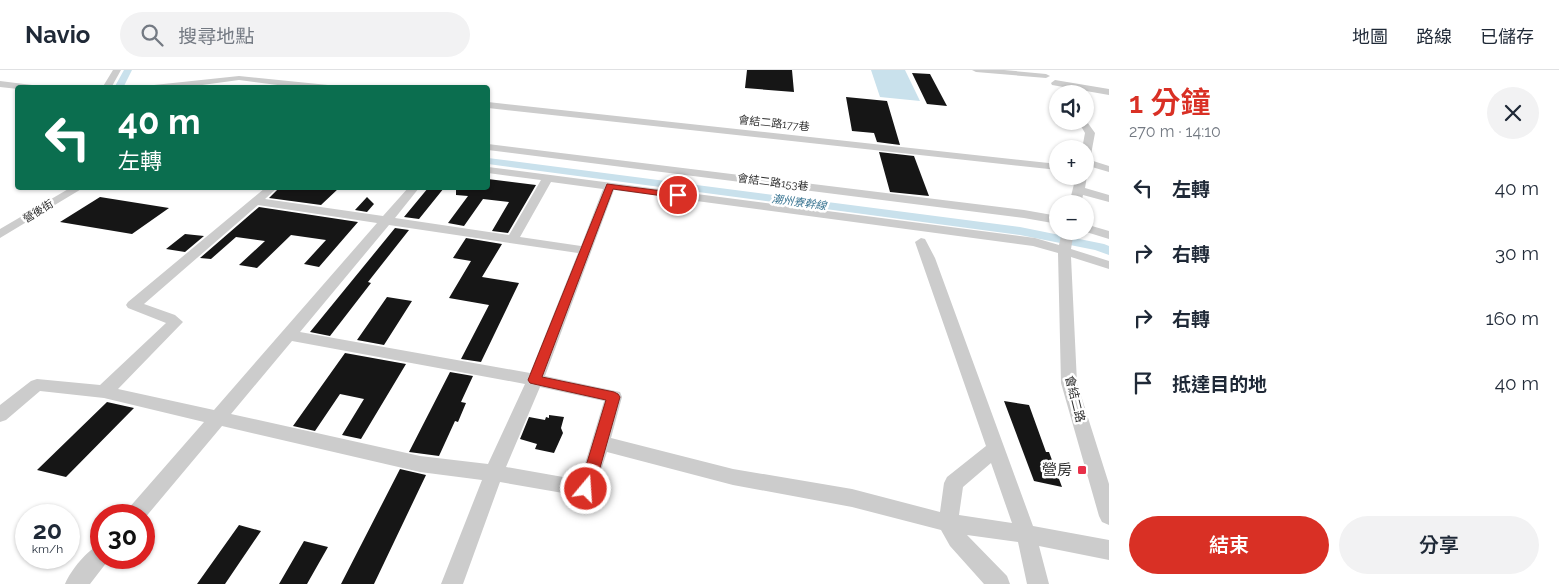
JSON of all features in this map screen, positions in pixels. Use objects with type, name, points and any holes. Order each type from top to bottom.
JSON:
[{"type":"street","points":[[108,85],[117,70]]},
{"type":"street","points":[[976,70],[1046,76]]},
{"type":"street","points":[[1038,70],[1055,83],[1109,92]]},
{"type":"street","points":[[180,85],[239,78],[301,85]]},
{"type":"street","points":[[0,84],[15,86]]},
{"type":"street","name":"會結二路177巷","points":[[490,105],[1049,166]]},
{"type":"street","name":"會結二路153巷","points":[[490,147],[1049,218]]},
{"type":"street","points":[[1094,164],[1109,169]]},
{"type":"street","points":[[490,170],[1035,242],[1064,249],[1109,265]]},
{"type":"street","points":[[513,238],[548,178]]},
{"type":"street","points":[[1077,195],[1079,185]]},
{"type":"street","points":[[452,584],[494,473],[534,380],[610,186]]},
{"type":"street","name":"營後街","points":[[0,234],[74,190]]},
{"type":"street","points":[[104,392],[176,322],[170,318],[133,305],[269,190]]},
{"type":"street","points":[[144,504],[412,190]]},
{"type":"street","points":[[1078,190],[1109,200]]},
{"type":"street","points":[[255,202],[513,238],[584,250]]},
{"type":"street","points":[[1094,231],[1109,235]]},
{"type":"street","name":"會結二路","points":[[1066,240],[1064,249],[1069,383],[1109,516]]},
{"type":"street","points":[[921,242],[1026,534],[1038,584]]},
{"type":"street","points":[[0,415],[37,385],[104,392],[420,464],[494,473],[586,489],[614,397],[534,380],[287,335]]},
{"type":"street","points":[[601,443],[733,477],[852,498],[948,524],[1026,534],[1109,550]]},
{"type":"street","points":[[995,449],[954,483],[948,524],[957,539],[998,584]]},
{"type":"street","points":[[76,584],[90,567]]},
{"type":"water","points":[[871,70],[905,70],[920,101],[880,97]]},
{"type":"building","points":[[747,70],[792,70],[794,92],[745,88]]},
{"type":"building","points":[[912,73],[930,74],[947,106],[927,104]]},
{"type":"building","points":[[846,97],[887,101],[900,145],[877,142],[874,133],[852,131]]},
{"type":"building","points":[[879,152],[914,156],[929,196],[890,192]]},
{"type":"building","points":[[490,179],[536,185],[508,233],[492,231],[509,202],[483,199],[464,226],[448,223],[468,196],[456,195],[456,190],[490,190]]},
{"type":"building","points":[[277,190],[337,190],[321,205],[269,198]]},
{"type":"building","points":[[426,190],[442,190],[419,219],[404,217]]},
{"type":"building","points":[[100,197],[169,208],[132,234],[60,222]]},
{"type":"building","points":[[367,197],[374,204],[367,212],[355,210]]},
{"type":"building","points":[[259,207],[358,222],[319,267],[304,264],[326,240],[291,235],[257,268],[239,265],[265,241],[236,237],[211,259],[200,258]]},
{"type":"building","points":[[395,228],[409,230],[368,282],[371,283],[330,336],[310,332]]},
{"type":"building","points":[[185,234],[204,236],[185,252],[166,249]]},
{"type":"building","points":[[466,238],[502,244],[482,277],[519,283],[481,362],[461,359],[489,305],[449,298],[471,261],[453,258]]},
{"type":"building","points":[[387,297],[412,301],[384,345],[357,340]]},
{"type":"building","points":[[345,353],[406,364],[361,439],[342,435],[364,399],[340,394],[315,431],[293,426]]},
{"type":"building","points":[[450,372],[473,376],[461,402],[466,403],[458,422],[455,421],[439,456],[409,452]]},
{"type":"building","points":[[1004,401],[1029,405],[1046,452],[1049,452],[1062,487],[1034,481]]},
{"type":"building","points":[[107,402],[134,408],[66,477],[37,470]]},
{"type":"building","points":[[549,415],[564,417],[561,428],[563,433],[554,453],[535,449],[537,444],[520,439],[529,417],[545,420],[546,417],[549,418]]},
{"type":"building","points":[[400,469],[426,475],[374,584],[341,584]]},
{"type":"building","points":[[239,525],[261,531],[225,584],[197,584]]},
{"type":"building","points":[[304,541],[328,547],[307,584],[279,584]]},
{"type":"waterway","name":"潮州寮幹線","points":[[120,85],[128,70]]},
{"type":"waterway","name":"潮州寮幹線","points":[[490,161],[1020,231],[1099,247],[1109,251]]},
{"type":"place","name":"營房","points":[[1082,470]]},
{"type":"route","points":[[586,489],[614,397],[534,380],[610,186],[678,195]]}]
